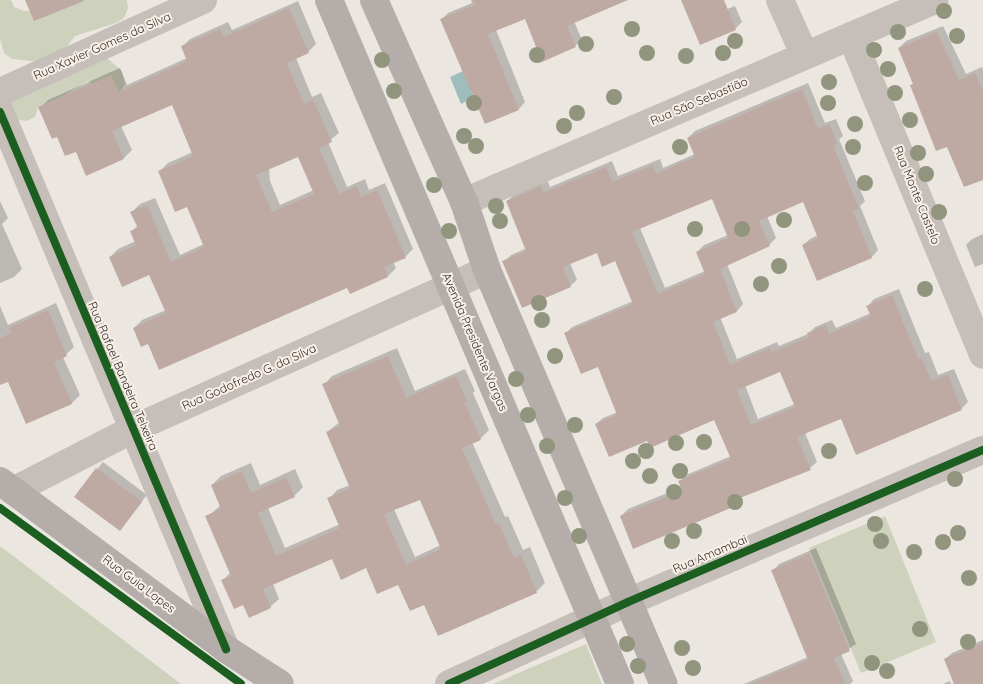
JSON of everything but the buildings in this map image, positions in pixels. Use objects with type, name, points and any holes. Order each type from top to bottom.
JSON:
[{"type":"main road","name":"Avenida Presidente Vargas","points":[[329,0],[620,684]]},
{"type":"main road","points":[[374,0],[464,202],[487,270],[664,684]]},
{"type":"main road","name":"Rua Guia Lopes","points":[[7,486],[226,649],[280,684]]},
{"type":"street","name":"Rua Xavier Gomes da Silva","points":[[0,92],[204,0]]},
{"type":"street","points":[[780,0],[805,56]]},
{"type":"street","name":"Rua São Sebastião","points":[[464,202],[935,0]]},
{"type":"street","name":"Rua Monte Castelo","points":[[851,36],[983,355]]},
{"type":"street","name":"Rua Rafael Bandeira Teixeira","points":[[0,112],[226,649]]},
{"type":"street","name":"Rua Godofredo G. da Silva","points":[[7,486],[487,270]]},
{"type":"street","name":"Rua Amambai","points":[[449,684],[591,618],[983,450]]},
{"type":"green space","points":[[0,0],[11,0],[14,7],[24,11],[33,11],[76,0],[127,0],[128,8],[124,18],[116,23],[75,36],[62,53],[53,59],[32,61],[12,59],[4,53],[0,39]]},
{"type":"green space","points":[[107,58],[122,71],[125,84],[120,92],[111,98],[88,81],[61,97],[38,107],[35,117],[27,121],[17,120],[9,113],[10,82]]},
{"type":"green space","points":[[885,516],[936,642],[861,673],[809,548]]},
{"type":"green space","points":[[0,546],[181,684],[0,684]]},
{"type":"green space","points":[[586,644],[602,684],[493,684]]},
{"type":"water","points":[[463,71],[474,98],[461,104],[450,77]]},
{"type":"cycle path","points":[[0,112],[226,649]]},
{"type":"cycle path","points":[[449,684],[628,602],[983,450]]},
{"type":"cycle path","points":[[0,508],[241,684]]}]
